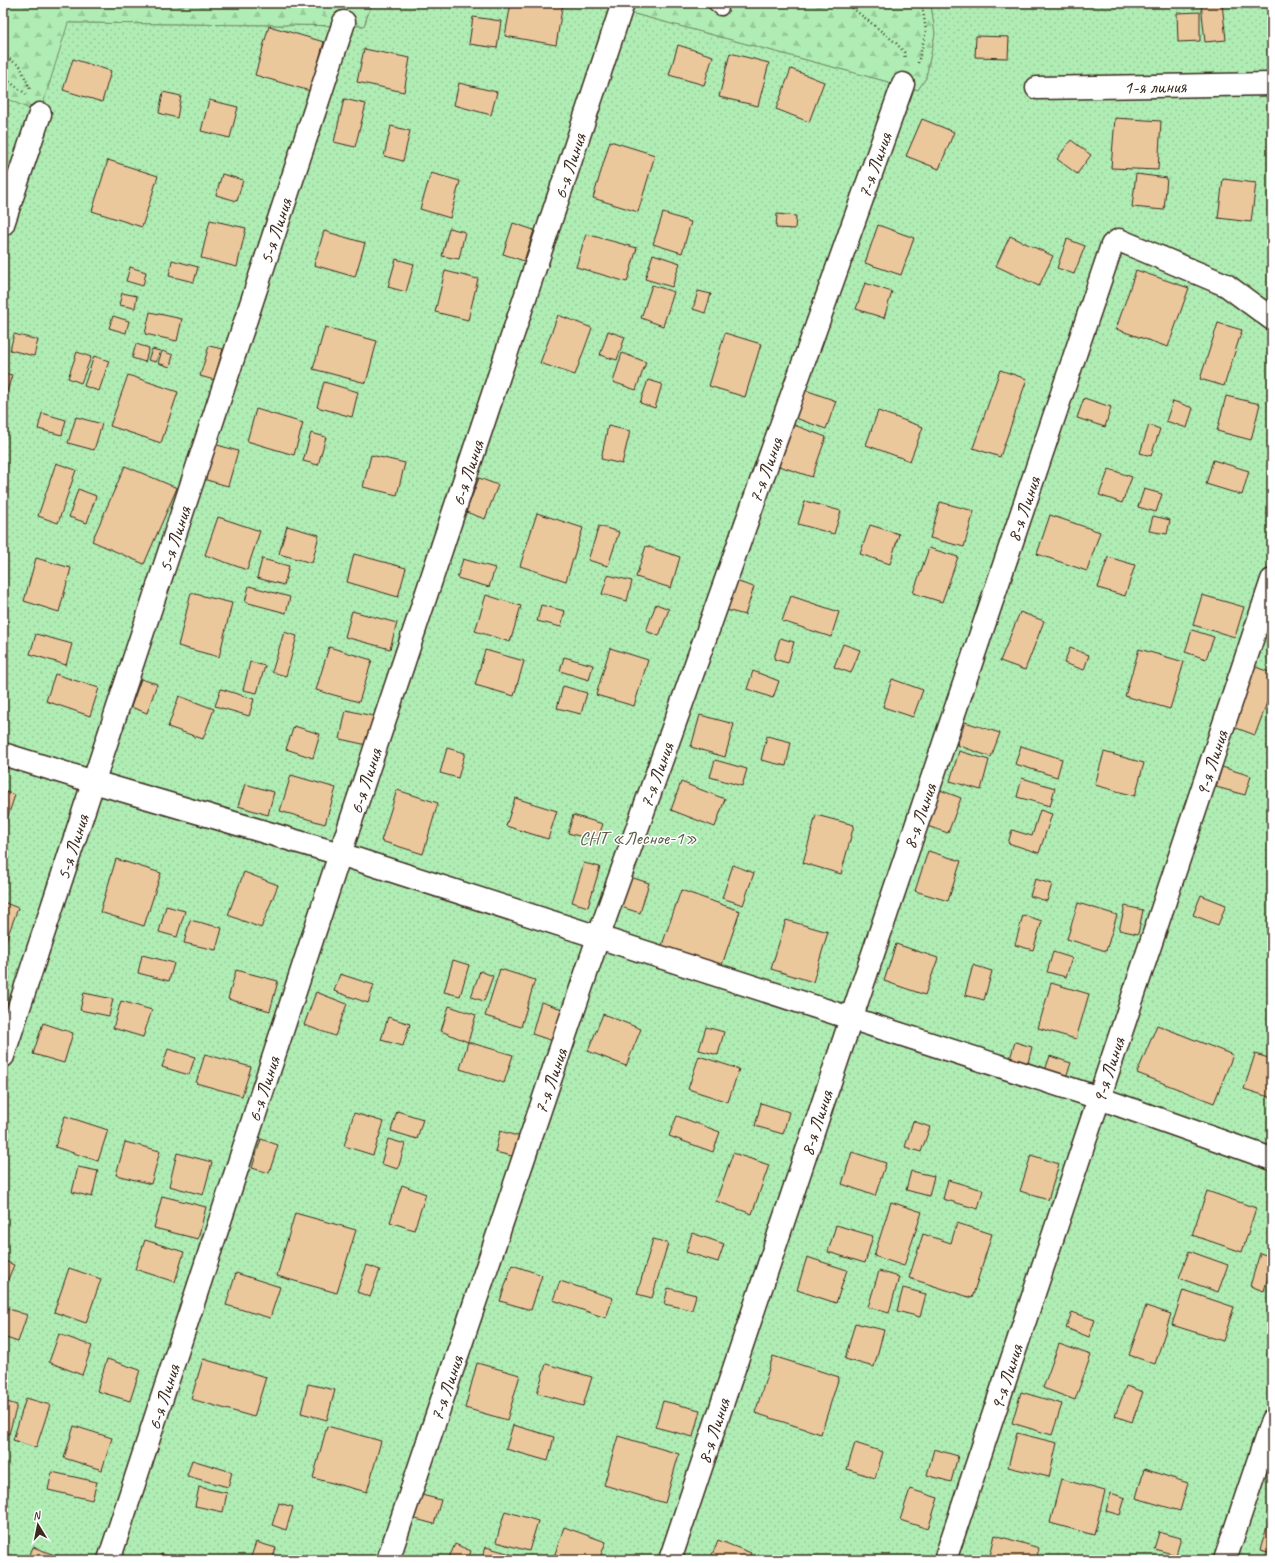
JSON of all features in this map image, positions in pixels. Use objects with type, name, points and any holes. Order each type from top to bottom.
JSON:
[{"type":"street","name":"6-я Линия","points":[[109,1560],[340,854],[623,3]]},
{"type":"street","name":"5-я Линия","points":[[3,1056],[344,22]]},
{"type":"street","name":"7-я Линия","points":[[388,1560],[598,938],[905,80]]},
{"type":"street","name":"1-я линия","points":[[1037,88],[1272,84]]},
{"type":"street","points":[[3,224],[38,108]]},
{"type":"street","name":"8-я Линия","points":[[670,1560],[1112,245],[1119,240],[1226,285],[1272,318]]},
{"type":"street","name":"9-я Линия","points":[[945,1560],[1272,580]]},
{"type":"street","points":[[3,754],[340,854],[1099,1098],[1272,1159]]},
{"type":"street","points":[[1225,1560],[1272,1420]]},
{"type":"path","points":[[846,3],[896,43],[904,52],[905,80]]},
{"type":"path","points":[[905,80],[917,66],[926,31],[922,3]]},
{"type":"path","points":[[3,55],[20,66],[38,108]]},
{"type":"path","points":[[3,78],[10,82],[38,108]]},
{"type":"green space","points":[[3,3],[372,3],[364,26],[69,23],[40,114],[3,97]]},
{"type":"green space","name":"СНТ «Лесное-1»","points":[[372,3],[593,3],[918,90],[926,78],[935,34],[931,3],[1272,3],[1272,1560],[3,1560],[3,97],[40,114],[68,23],[364,26]]},
{"type":"green space","points":[[593,3],[931,3],[935,34],[926,78],[918,90]]},
{"type":"building","points":[[511,3],[563,3],[556,45],[505,36]]},
{"type":"building","points":[[949,3],[994,3],[994,7],[949,7]]},
{"type":"building","points":[[1201,3],[1222,3],[1226,40],[1205,42]]},
{"type":"building","points":[[1200,12],[1200,41],[1178,42],[1177,13]]},
{"type":"building","points":[[473,17],[501,21],[497,48],[469,44]]},
{"type":"building","points":[[269,26],[324,42],[310,91],[255,75]]},
{"type":"building","points":[[976,36],[1009,37],[1008,58],[975,57]]},
{"type":"building","points":[[678,45],[713,56],[704,85],[669,75]]},
{"type":"building","points":[[364,49],[410,58],[404,92],[357,82]]},
{"type":"building","points":[[730,53],[769,63],[758,106],[719,97]]},
{"type":"building","points":[[73,59],[111,71],[102,102],[63,90]]},
{"type":"building","points":[[791,69],[824,82],[809,122],[776,109]]},
{"type":"building","points":[[459,83],[497,92],[491,115],[454,105]]},
{"type":"building","points":[[163,92],[181,96],[177,118],[159,113]]},
{"type":"building","points":[[344,99],[366,104],[355,147],[334,142]]},
{"type":"building","points":[[209,100],[238,107],[230,138],[201,131]]},
{"type":"building","points":[[1115,118],[1161,121],[1158,170],[1111,168]]},
{"type":"building","points":[[922,119],[954,132],[939,169],[906,156]]},
{"type":"building","points":[[391,126],[410,131],[403,161],[384,156]]},
{"type":"building","points":[[1071,140],[1091,155],[1077,174],[1057,159]]},
{"type":"building","points":[[610,141],[655,155],[638,212],[593,198]]},
{"type":"building","points":[[108,160],[158,176],[142,227],[92,211]]},
{"type":"building","points":[[431,173],[460,181],[450,218],[420,209]]},
{"type":"building","points":[[222,174],[243,180],[237,201],[216,195]]},
{"type":"building","points":[[1136,174],[1167,178],[1164,210],[1132,207]]},
{"type":"building","points":[[1223,179],[1256,183],[1251,222],[1218,218]]},
{"type":"building","points":[[663,213],[691,222],[682,253],[653,244]]},
{"type":"building","points":[[777,214],[796,216],[795,229],[776,228]]},
{"type":"building","points":[[210,220],[246,228],[237,267],[201,258]]},
{"type":"building","points":[[513,223],[534,230],[524,261],[503,254]]},
{"type":"building","points":[[878,225],[914,238],[901,275],[865,263]]},
{"type":"building","points":[[449,228],[465,232],[459,259],[442,256]]},
{"type":"building","points":[[324,231],[365,243],[355,277],[314,265]]},
{"type":"building","points":[[586,234],[637,248],[627,282],[576,267]]},
{"type":"building","points":[[1010,236],[1053,256],[1039,286],[996,266]]},
{"type":"building","points":[[1067,239],[1085,246],[1074,274],[1057,268]]},
{"type":"building","points":[[653,254],[680,263],[672,287],[645,279]]},
{"type":"building","points":[[396,259],[414,264],[406,292],[388,287]]},
{"type":"building","points":[[172,260],[198,267],[194,282],[169,276]]},
{"type":"building","points":[[130,267],[146,272],[143,286],[126,281]]},
{"type":"building","points":[[1136,270],[1189,288],[1168,347],[1116,329]]},
{"type":"building","points":[[445,271],[478,279],[468,320],[435,312]]},
{"type":"building","points":[[865,283],[892,292],[884,318],[856,309]]},
{"type":"building","points":[[652,285],[674,292],[663,326],[641,318]]},
{"type":"building","points":[[698,291],[711,294],[705,313],[693,309]]},
{"type":"building","points":[[122,293],[137,296],[135,308],[119,305]]},
{"type":"building","points":[[150,312],[182,319],[177,341],[145,334]]},
{"type":"building","points":[[558,315],[592,328],[575,375],[540,363]]},
{"type":"building","points":[[113,316],[129,321],[126,333],[109,328]]},
{"type":"building","points":[[1218,323],[1242,330],[1224,386],[1200,379]]},
{"type":"building","points":[[325,327],[377,341],[366,383],[313,369]]},
{"type":"building","points":[[608,331],[625,337],[617,360],[600,355]]},
{"type":"building","points":[[725,333],[761,344],[745,397],[709,386]]},
{"type":"building","points":[[14,334],[38,340],[34,356],[10,350]]},
{"type":"building","points":[[136,344],[149,348],[145,362],[132,358]]},
{"type":"building","points":[[209,346],[223,349],[214,380],[200,376]]},
{"type":"building","points":[[152,349],[160,351],[156,362],[148,360]]},
{"type":"building","points":[[162,351],[173,355],[170,367],[158,363]]},
{"type":"building","points":[[77,352],[91,357],[81,383],[68,378]]},
{"type":"building","points":[[622,353],[646,362],[636,390],[613,382]]},
{"type":"building","points":[[94,356],[109,361],[99,391],[84,386]]},
{"type":"building","points":[[1000,370],[1027,379],[1000,457],[973,448]]},
{"type":"building","points":[[3,373],[12,375],[5,398],[3,397]]},
{"type":"building","points":[[128,375],[178,392],[161,443],[110,426]]},
{"type":"building","points":[[648,380],[662,384],[655,408],[640,403]]},
{"type":"building","points":[[324,382],[358,392],[352,417],[317,407]]},
{"type":"building","points":[[800,388],[836,401],[826,429],[790,416]]},
{"type":"building","points":[[1226,396],[1260,404],[1251,440],[1217,431]]},
{"type":"building","points":[[1084,398],[1111,407],[1105,427],[1077,418]]},
{"type":"building","points":[[1173,401],[1193,408],[1187,428],[1166,421]]},
{"type":"building","points":[[256,409],[303,423],[294,455],[247,441]]},
{"type":"building","points":[[878,411],[923,427],[910,461],[866,445]]},
{"type":"building","points":[[42,413],[66,420],[62,435],[38,429]]},
{"type":"building","points":[[76,417],[102,424],[94,450],[68,443]]},
{"type":"building","points":[[794,425],[826,437],[812,477],[779,466]]},
{"type":"building","points":[[1149,425],[1160,429],[1151,456],[1140,453]]},
{"type":"building","points":[[608,426],[630,431],[622,464],[601,459]]},
{"type":"building","points":[[311,433],[326,437],[318,465],[303,461]]},
{"type":"building","points":[[214,444],[238,451],[228,486],[203,479]]},
{"type":"building","points":[[371,455],[405,463],[397,495],[363,487]]},
{"type":"building","points":[[1213,460],[1249,471],[1242,495],[1206,484]]},
{"type":"building","points":[[56,463],[76,470],[58,523],[38,516]]},
{"type":"building","points":[[125,466],[177,488],[144,564],[92,541]]},
{"type":"building","points":[[1109,469],[1132,477],[1122,503],[1099,495]]},
{"type":"building","points":[[479,478],[498,485],[485,519],[466,512]]},
{"type":"building","points":[[78,489],[96,496],[87,523],[69,517]]},
{"type":"building","points":[[1144,489],[1162,494],[1156,512],[1138,507]]},
{"type":"building","points":[[805,501],[841,511],[834,534],[798,524]]},
{"type":"building","points":[[940,502],[974,511],[964,547],[930,538]]},
{"type":"building","points":[[537,513],[583,528],[566,581],[520,566]]},
{"type":"building","points":[[1050,515],[1100,532],[1087,571],[1037,554]]},
{"type":"building","points":[[1153,516],[1170,520],[1167,534],[1149,531]]},
{"type":"building","points":[[218,517],[260,531],[247,570],[205,555]]},
{"type":"building","points":[[870,525],[899,534],[890,564],[860,554]]},
{"type":"building","points":[[287,526],[319,535],[312,563],[279,554]]},
{"type":"building","points":[[599,526],[619,532],[608,566],[588,560]]},
{"type":"building","points":[[646,546],[680,557],[671,588],[636,577]]},
{"type":"building","points":[[929,548],[958,557],[942,602],[913,593]]},
{"type":"building","points":[[354,554],[406,568],[398,597],[347,582]]},
{"type":"building","points":[[1108,557],[1135,565],[1125,596],[1098,588]]},
{"type":"building","points":[[36,558],[71,568],[59,612],[24,601]]},
{"type":"building","points":[[262,559],[289,566],[284,585],[257,578]]},
{"type":"building","points":[[463,559],[495,568],[489,587],[457,578]]},
{"type":"building","points":[[608,575],[632,581],[627,601],[602,594]]},
{"type":"building","points":[[735,581],[754,587],[745,615],[726,610]]},
{"type":"building","points":[[249,586],[290,597],[286,613],[245,602]]},
{"type":"building","points":[[191,593],[232,603],[219,657],[178,646]]},
{"type":"building","points":[[486,595],[521,606],[510,642],[475,631]]},
{"type":"building","points":[[1202,595],[1244,607],[1235,637],[1193,625]]},
{"type":"building","points":[[791,596],[839,612],[831,637],[782,621]]},
{"type":"building","points":[[656,604],[669,609],[659,636],[646,631]]},
{"type":"building","points":[[541,605],[565,611],[561,627],[537,621]]},
{"type":"building","points":[[352,611],[397,623],[390,649],[345,637]]},
{"type":"building","points":[[1020,612],[1044,621],[1025,670],[1000,661]]},
{"type":"building","points":[[1192,630],[1214,637],[1206,659],[1185,652]]},
{"type":"building","points":[[284,632],[297,636],[286,676],[272,672]]},
{"type":"building","points":[[36,634],[72,644],[66,665],[30,654]]},
{"type":"building","points":[[780,638],[794,642],[788,663],[774,659]]},
{"type":"building","points":[[843,644],[860,650],[851,673],[834,667]]},
{"type":"building","points":[[329,647],[372,660],[359,702],[316,690]]},
{"type":"building","points":[[610,648],[648,660],[634,706],[596,695]]},
{"type":"building","points":[[1070,648],[1089,655],[1084,670],[1064,663]]},
{"type":"building","points":[[1139,649],[1184,662],[1170,709],[1125,696]]},
{"type":"building","points":[[485,650],[524,661],[514,696],[475,685]]},
{"type":"building","points":[[564,657],[593,665],[589,680],[560,671]]},
{"type":"building","points":[[250,662],[265,666],[257,693],[243,690]]},
{"type":"building","points":[[1253,666],[1272,673],[1272,689],[1255,735],[1231,726]]},
{"type":"building","points":[[753,671],[779,681],[773,698],[747,689]]},
{"type":"building","points":[[55,674],[99,688],[90,716],[46,701]]},
{"type":"building","points":[[141,679],[157,684],[147,713],[131,707]]},
{"type":"building","points":[[892,679],[923,690],[913,717],[883,707]]},
{"type":"building","points":[[563,686],[587,693],[581,714],[557,708]]},
{"type":"building","points":[[221,689],[254,699],[249,716],[215,706]]},
{"type":"building","points":[[179,696],[214,709],[203,739],[168,727]]},
{"type":"building","points":[[346,710],[373,716],[367,745],[340,739]]},
{"type":"building","points":[[700,715],[734,724],[725,757],[691,747]]},
{"type":"building","points":[[965,722],[1000,733],[991,757],[957,745]]},
{"type":"building","points":[[294,726],[320,734],[313,758],[286,749]]},
{"type":"building","points":[[767,736],[791,742],[786,766],[761,760]]},
{"type":"building","points":[[1021,746],[1062,759],[1057,777],[1015,764]]},
{"type":"building","points":[[447,748],[465,753],[458,778],[440,773]]},
{"type":"building","points":[[959,751],[989,760],[981,790],[950,781]]},
{"type":"building","points":[[1104,752],[1144,763],[1135,796],[1095,785]]},
{"type":"building","points":[[715,760],[747,769],[742,786],[710,777]]},
{"type":"building","points":[[1222,767],[1251,776],[1245,795],[1216,787]]},
{"type":"building","points":[[291,775],[336,788],[325,824],[280,811]]},
{"type":"building","points":[[1022,778],[1055,788],[1050,806],[1017,797]]},
{"type":"building","points":[[681,782],[725,799],[715,827],[671,810]]},
{"type":"building","points":[[245,784],[274,792],[268,815],[238,806]]},
{"type":"building","points":[[397,790],[438,803],[423,854],[381,841]]},
{"type":"building","points":[[940,790],[961,798],[948,833],[927,826]]},
{"type":"building","points":[[3,791],[15,795],[3,831]]},
{"type":"building","points":[[515,798],[557,811],[548,839],[506,826]]},
{"type":"building","points":[[1040,810],[1052,814],[1039,853],[1008,843],[1012,830],[1032,836]]},
{"type":"building","points":[[573,815],[603,824],[597,841],[568,833]]},
{"type":"building","points":[[816,815],[854,825],[841,874],[803,863]]},
{"type":"building","points":[[928,851],[961,861],[948,901],[915,891]]},
{"type":"building","points":[[116,859],[161,873],[144,926],[100,912]]},
{"type":"building","points":[[584,863],[600,867],[588,907],[572,902]]},
{"type":"building","points":[[733,865],[754,873],[743,905],[722,898]]},
{"type":"building","points":[[244,872],[278,885],[261,928],[228,915]]},
{"type":"building","points":[[627,876],[649,883],[640,913],[618,906]]},
{"type":"building","points":[[1035,879],[1052,884],[1047,901],[1030,896]]},
{"type":"building","points":[[681,890],[740,911],[721,968],[661,948]]},
{"type":"building","points":[[1201,895],[1226,905],[1218,925],[1193,915]]},
{"type":"building","points":[[3,902],[18,908],[5,943],[3,942]]},
{"type":"building","points":[[1078,903],[1117,915],[1106,951],[1067,939]]},
{"type":"building","points":[[166,906],[185,911],[177,937],[159,932]]},
{"type":"building","points":[[1125,906],[1143,910],[1138,934],[1119,930]]},
{"type":"building","points":[[1023,915],[1042,921],[1033,950],[1015,945]]},
{"type":"building","points":[[190,920],[222,928],[216,950],[184,943]]},
{"type":"building","points":[[786,920],[828,932],[813,982],[771,969]]},
{"type":"building","points":[[896,944],[938,958],[925,995],[884,981]]},
{"type":"building","points":[[1053,952],[1072,958],[1066,977],[1047,972]]},
{"type":"building","points":[[142,955],[174,963],[169,981],[138,973]]},
{"type":"building","points":[[453,960],[469,965],[460,996],[444,992]]},
{"type":"building","points":[[973,965],[992,971],[984,1000],[965,995]]},
{"type":"building","points":[[500,969],[535,980],[521,1027],[485,1016]]},
{"type":"building","points":[[236,970],[278,981],[270,1011],[228,999]]},
{"type":"building","points":[[480,971],[493,976],[484,1001],[471,997]]},
{"type":"building","points":[[340,974],[374,985],[368,1003],[334,991]]},
{"type":"building","points":[[1051,983],[1089,994],[1076,1039],[1038,1028]]},
{"type":"building","points":[[316,992],[347,1004],[335,1036],[304,1025]]},
{"type":"building","points":[[84,993],[113,999],[109,1016],[80,1010]]},
{"type":"building","points":[[121,1001],[152,1010],[143,1037],[113,1028]]},
{"type":"building","points":[[541,1002],[562,1009],[553,1041],[532,1034]]},
{"type":"building","points":[[449,1006],[476,1015],[468,1042],[441,1031]]},
{"type":"building","points":[[603,1014],[641,1029],[626,1066],[588,1051]]},
{"type":"building","points":[[388,1017],[410,1024],[403,1046],[381,1040]]},
{"type":"building","points":[[43,1023],[73,1033],[64,1063],[33,1054]]},
{"type":"building","points":[[1157,1025],[1233,1055],[1214,1103],[1137,1073]]},
{"type":"building","points":[[706,1027],[724,1032],[718,1055],[699,1050]]},
{"type":"building","points":[[468,1042],[513,1055],[504,1083],[460,1069]]},
{"type":"building","points":[[1015,1042],[1032,1047],[1027,1067],[1009,1062]]},
{"type":"building","points":[[168,1049],[195,1057],[189,1075],[162,1067]]},
{"type":"building","points":[[205,1054],[251,1067],[242,1096],[196,1083]]},
{"type":"building","points":[[1255,1054],[1272,1059],[1272,1098],[1244,1089]]},
{"type":"building","points":[[699,1056],[739,1069],[728,1102],[688,1089]]},
{"type":"building","points":[[1050,1056],[1071,1063],[1065,1080],[1044,1073]]},
{"type":"building","points":[[761,1103],[789,1112],[783,1134],[755,1126]]},
{"type":"building","points":[[397,1111],[423,1119],[417,1139],[391,1131]]},
{"type":"building","points":[[354,1113],[384,1122],[373,1155],[344,1146]]},
{"type":"building","points":[[65,1116],[108,1130],[98,1161],[55,1147]]},
{"type":"building","points":[[677,1116],[720,1132],[713,1152],[669,1136]]},
{"type":"building","points":[[913,1121],[930,1127],[921,1152],[905,1147]]},
{"type":"building","points":[[500,1131],[521,1137],[516,1157],[495,1152]]},
{"type":"building","points":[[261,1139],[278,1145],[269,1173],[252,1168]]},
{"type":"building","points":[[388,1139],[405,1144],[398,1169],[381,1164]]},
{"type":"building","points":[[125,1142],[160,1151],[151,1184],[116,1175]]},
{"type":"building","points":[[852,1152],[886,1163],[875,1196],[842,1184]]},
{"type":"building","points":[[177,1153],[212,1162],[203,1195],[169,1186]]},
{"type":"building","points":[[733,1153],[769,1165],[752,1214],[716,1201]]},
{"type":"building","points":[[1031,1155],[1059,1164],[1048,1200],[1020,1191]]},
{"type":"building","points":[[78,1167],[98,1171],[92,1197],[72,1192]]},
{"type":"building","points":[[911,1171],[934,1176],[929,1196],[906,1190]]},
{"type":"building","points":[[948,1180],[983,1190],[978,1209],[943,1199]]},
{"type":"building","points":[[402,1185],[426,1194],[414,1230],[390,1222]]},
{"type":"building","points":[[1207,1191],[1256,1208],[1242,1252],[1192,1235]]},
{"type":"building","points":[[162,1196],[206,1207],[198,1239],[154,1228]]},
{"type":"building","points":[[891,1202],[922,1212],[904,1266],[874,1256]]},
{"type":"building","points":[[295,1213],[356,1230],[337,1293],[277,1276]]},
{"type":"building","points":[[957,1223],[992,1234],[972,1298],[909,1278],[923,1234],[951,1243]]},
{"type":"building","points":[[836,1225],[873,1236],[865,1263],[828,1252]]},
{"type":"building","points":[[692,1233],[724,1244],[718,1262],[686,1252]]},
{"type":"building","points":[[653,1239],[668,1243],[652,1298],[637,1294]]},
{"type":"building","points":[[145,1240],[184,1252],[175,1282],[135,1269]]},
{"type":"building","points":[[1189,1251],[1228,1265],[1218,1292],[1179,1278]]},
{"type":"building","points":[[1260,1253],[1272,1257],[1272,1263],[1264,1291],[1250,1286]]},
{"type":"building","points":[[807,1257],[847,1270],[836,1303],[797,1290]]},
{"type":"building","points":[[3,1260],[14,1265],[4,1289],[3,1288]]},
{"type":"building","points":[[367,1265],[380,1270],[370,1297],[357,1292]]},
{"type":"building","points":[[512,1265],[542,1275],[531,1310],[500,1301]]},
{"type":"building","points":[[69,1268],[101,1279],[86,1323],[54,1312]]},
{"type":"building","points":[[879,1271],[899,1277],[889,1313],[868,1307]]},
{"type":"building","points":[[236,1273],[280,1287],[270,1318],[226,1305]]},
{"type":"building","points":[[560,1281],[613,1298],[606,1318],[553,1300]]},
{"type":"building","points":[[668,1288],[696,1295],[692,1310],[664,1304]]},
{"type":"building","points":[[903,1288],[926,1294],[920,1317],[897,1311]]},
{"type":"building","points":[[1183,1290],[1234,1307],[1223,1341],[1172,1325]]},
{"type":"building","points":[[1146,1306],[1171,1314],[1155,1364],[1129,1355]]},
{"type":"building","points":[[3,1307],[27,1315],[18,1342],[3,1337]]},
{"type":"building","points":[[1072,1312],[1095,1320],[1089,1337],[1066,1328]]},
{"type":"building","points":[[855,1323],[884,1330],[874,1367],[845,1359]]},
{"type":"building","points":[[59,1334],[92,1346],[82,1375],[49,1362]]},
{"type":"building","points":[[1059,1344],[1091,1355],[1075,1400],[1043,1388]]},
{"type":"building","points":[[773,1356],[839,1377],[821,1434],[755,1413]]},
{"type":"building","points":[[107,1359],[140,1370],[130,1401],[97,1391]]},
{"type":"building","points":[[203,1359],[266,1377],[254,1417],[191,1399]]},
{"type":"building","points":[[477,1363],[520,1375],[507,1420],[465,1408]]},
{"type":"building","points":[[546,1364],[592,1377],[583,1406],[537,1393]]},
{"type":"building","points":[[308,1384],[335,1390],[327,1420],[301,1413]]},
{"type":"building","points":[[1126,1386],[1143,1392],[1132,1422],[1115,1416]]},
{"type":"building","points":[[1021,1392],[1062,1404],[1052,1435],[1012,1423]]},
{"type":"building","points":[[26,1398],[50,1405],[36,1448],[13,1440]]},
{"type":"building","points":[[3,1401],[17,1405],[9,1434],[3,1433]]},
{"type":"building","points":[[663,1401],[700,1410],[693,1437],[655,1427]]},
{"type":"building","points":[[513,1425],[554,1437],[548,1461],[506,1449]]},
{"type":"building","points":[[74,1426],[112,1438],[102,1470],[64,1458]]},
{"type":"building","points":[[327,1426],[381,1441],[367,1492],[313,1478]]},
{"type":"building","points":[[1017,1433],[1057,1443],[1049,1477],[1008,1467]]},
{"type":"building","points":[[618,1436],[679,1454],[665,1503],[604,1485]]},
{"type":"building","points":[[855,1443],[883,1452],[875,1478],[847,1469]]},
{"type":"building","points":[[934,1449],[958,1456],[951,1482],[927,1475]]},
{"type":"building","points":[[192,1460],[232,1472],[228,1487],[187,1476]]},
{"type":"building","points":[[1144,1469],[1188,1483],[1180,1511],[1136,1498]]},
{"type":"building","points":[[52,1472],[97,1482],[92,1500],[48,1490]]},
{"type":"building","points":[[1061,1479],[1105,1491],[1094,1535],[1050,1523]]},
{"type":"building","points":[[199,1487],[227,1493],[223,1512],[195,1506]]},
{"type":"building","points":[[910,1489],[938,1498],[928,1529],[900,1520]]},
{"type":"building","points":[[1111,1493],[1125,1498],[1120,1515],[1106,1511]]},
{"type":"building","points":[[418,1494],[441,1500],[434,1524],[412,1518]]},
{"type":"building","points":[[279,1503],[293,1507],[286,1530],[272,1525]]},
{"type":"building","points":[[505,1511],[538,1521],[529,1551],[496,1542]]},
{"type":"building","points":[[1270,1517],[1272,1518],[1272,1553],[1260,1550]]},
{"type":"building","points":[[564,1527],[606,1542],[599,1560],[553,1560]]},
{"type":"building","points":[[1159,1532],[1181,1538],[1176,1555],[1154,1549]]},
{"type":"building","points":[[995,1535],[1039,1548],[1036,1560],[989,1560]]},
{"type":"building","points":[[718,1540],[751,1553],[748,1560],[710,1560]]},
{"type":"building","points":[[256,1542],[276,1548],[272,1560],[250,1560]]},
{"type":"building","points":[[455,1544],[471,1551],[468,1560],[448,1560]]},
{"type":"building","points":[[33,1547],[68,1560],[28,1560]]},
{"type":"building","points":[[486,1547],[521,1557],[521,1560],[482,1560]]},
{"type":"building","points":[[161,1554],[179,1560],[159,1560]]}]
